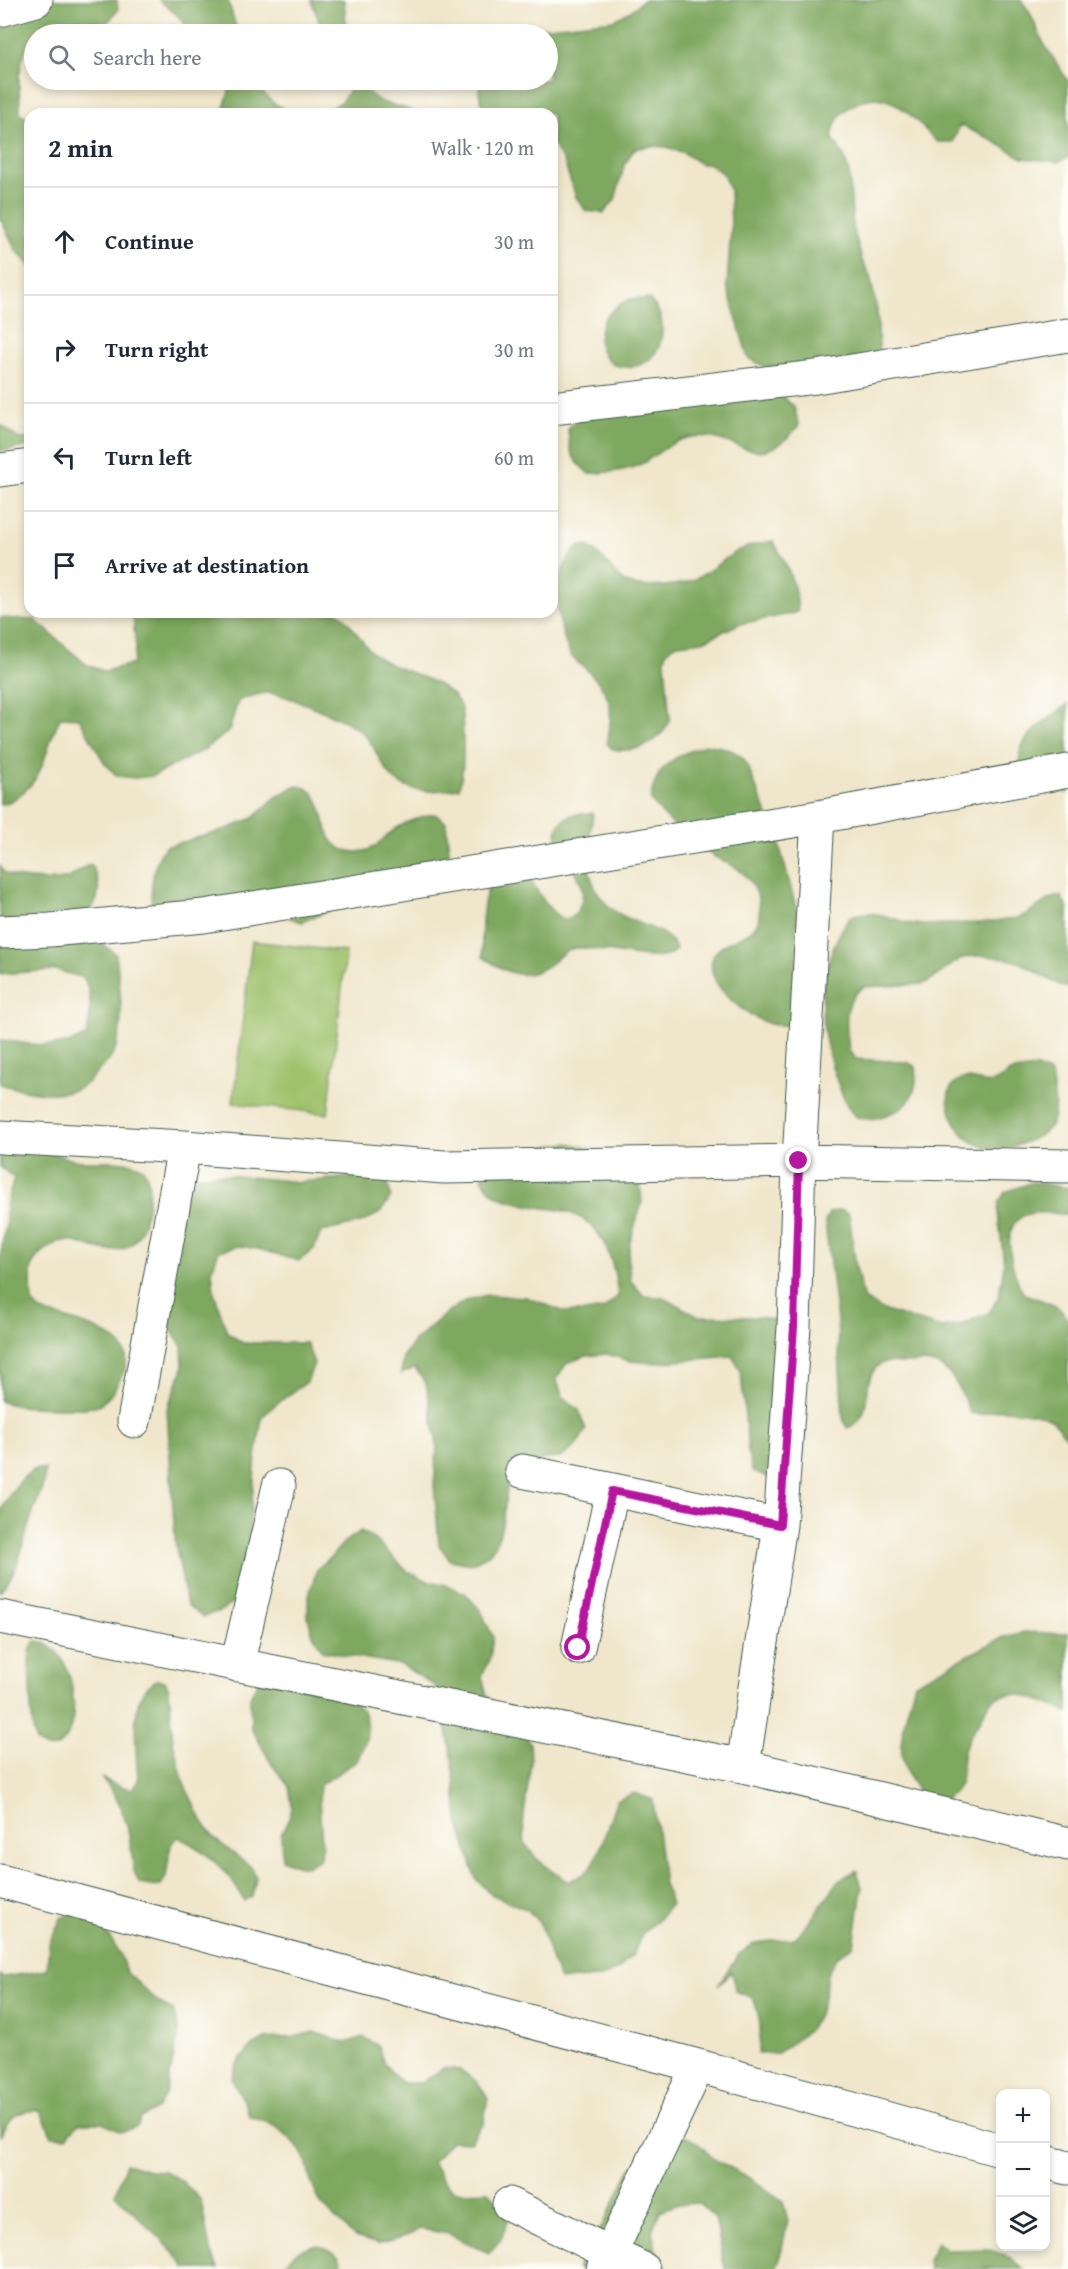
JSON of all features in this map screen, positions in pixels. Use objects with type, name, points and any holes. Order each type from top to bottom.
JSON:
[{"type":"street","points":[[0,10],[36,0]]},
{"type":"street","points":[[558,407],[816,377],[1068,335]]},
{"type":"street","points":[[0,470],[24,467]]},
{"type":"street","points":[[0,932],[50,930],[204,916],[818,817],[1068,771]]},
{"type":"street","points":[[743,1766],[780,1525],[794,1327],[799,1161],[818,817]]},
{"type":"street","points":[[0,1137],[184,1147],[444,1167],[799,1161],[1068,1166]]},
{"type":"street","points":[[134,1421],[184,1147]]},
{"type":"street","points":[[522,1471],[780,1525]]},
{"type":"street","points":[[237,1665],[279,1486]]},
{"type":"street","points":[[578,1648],[612,1491]]},
{"type":"street","points":[[0,1617],[743,1766],[1068,1844]]},
{"type":"street","points":[[0,1881],[698,2066],[996,2149]]},
{"type":"street","points":[[607,2262],[698,2066]]},
{"type":"street","points":[[1050,2163],[1068,2168]]},
{"type":"street","points":[[509,2204],[607,2262],[643,2269]]},
{"type":"green space","points":[[0,0],[117,0],[118,10],[107,23],[52,18],[43,24],[24,24],[24,54],[19,77],[20,112],[24,116],[24,259],[16,250],[0,218]]},
{"type":"green space","points":[[159,0],[228,0],[235,24],[185,24]]},
{"type":"green space","points":[[311,0],[344,0],[346,24],[320,24]]},
{"type":"green space","points":[[643,0],[1021,0],[1029,11],[1044,44],[1068,81],[1068,157],[1058,162],[1023,158],[960,125],[953,142],[937,142],[900,107],[879,98],[867,99],[850,107],[839,117],[832,137],[843,154],[849,172],[853,227],[862,260],[870,276],[877,310],[879,347],[873,363],[765,367],[748,358],[727,286],[731,228],[730,191],[723,174],[708,163],[701,164],[684,153],[667,147],[651,146],[634,149],[624,166],[615,200],[604,213],[586,211],[576,197],[564,162],[558,152],[558,108],[483,108],[482,106],[479,90],[558,90],[558,26],[614,20],[631,11]]},
{"type":"green space","points":[[228,90],[261,90],[270,100],[284,108],[224,108]]},
{"type":"green space","points":[[349,90],[367,90],[379,101],[402,108],[330,108],[338,104]]},
{"type":"green space","points":[[631,299],[649,299],[660,314],[662,333],[658,349],[649,359],[638,366],[625,367],[613,364],[604,356],[599,344],[601,327],[605,318],[617,306]]},
{"type":"green space","points":[[782,396],[794,407],[799,425],[784,441],[770,449],[757,451],[719,439],[687,438],[670,445],[637,466],[589,474],[578,464],[570,449],[568,428],[582,415]]},
{"type":"green space","points":[[0,424],[19,439],[24,439],[24,447],[0,451]]},
{"type":"green space","points":[[773,541],[790,575],[798,611],[739,624],[703,641],[671,647],[666,653],[665,661],[670,720],[666,728],[647,745],[630,750],[612,749],[607,743],[611,711],[606,695],[595,678],[573,659],[563,636],[559,617],[558,583],[575,550],[583,546],[590,547],[626,583],[659,587],[695,579],[731,555],[755,544]]},
{"type":"green space","points":[[0,618],[35,620],[87,665],[104,671],[133,664],[136,648],[133,618],[344,618],[374,654],[445,688],[454,696],[460,706],[462,717],[463,763],[459,788],[426,791],[403,785],[391,776],[367,737],[355,727],[317,709],[269,693],[257,694],[238,701],[229,731],[202,751],[153,776],[135,778],[117,776],[104,762],[79,718],[61,717],[35,779],[13,800],[0,804]]},
{"type":"green space","points":[[1068,704],[1068,793],[1021,772],[1020,752],[1022,745],[1033,732]]},
{"type":"green space","points":[[705,745],[727,749],[745,761],[778,840],[797,911],[798,1018],[790,1025],[773,1025],[751,1015],[730,999],[714,978],[711,967],[713,957],[718,950],[724,944],[748,933],[758,921],[758,898],[750,881],[738,869],[710,854],[688,838],[651,801],[656,779],[661,771],[675,758]]},
{"type":"green space","points":[[295,786],[307,789],[315,795],[326,828],[338,847],[356,852],[367,850],[404,824],[435,814],[446,822],[450,861],[302,922],[284,916],[152,906],[153,875],[165,847],[225,830],[253,818],[276,797]]},
{"type":"green space","points":[[593,813],[587,857],[594,886],[605,902],[617,913],[658,931],[669,938],[676,949],[669,955],[650,957],[573,948],[564,952],[544,968],[527,974],[510,972],[483,957],[482,917],[491,878],[527,874],[542,899],[557,915],[565,919],[572,917],[579,908],[583,896],[581,885],[559,848],[558,828],[560,823],[568,817]]},
{"type":"green space","points":[[91,864],[96,876],[98,893],[91,910],[0,923],[0,865],[5,873],[15,876],[55,880],[70,877]]},
{"type":"green space","points":[[1061,896],[1068,909],[1068,988],[1021,963],[977,956],[963,958],[923,984],[864,987],[856,993],[848,1007],[849,1051],[856,1059],[907,1062],[916,1067],[917,1077],[911,1097],[905,1105],[887,1115],[873,1119],[859,1118],[854,1115],[845,1102],[829,1057],[822,1016],[822,995],[830,955],[850,917],[869,913],[922,925],[993,922],[1023,916],[1049,899]]},
{"type":"green space","points":[[82,929],[116,954],[121,1018],[120,1031],[112,1057],[86,1084],[72,1091],[40,1093],[0,1084],[0,1040],[55,1045],[76,1040],[87,1035],[90,1006],[89,992],[84,978],[56,970],[0,974],[0,940]]},
{"type":"green space","points":[[252,941],[346,952],[328,1114],[233,1103]]},
{"type":"green space","points":[[1037,1068],[1051,1074],[1054,1093],[1053,1118],[1045,1132],[1021,1144],[1000,1149],[982,1146],[971,1141],[958,1128],[948,1101],[951,1088],[955,1083],[970,1079],[989,1083],[1010,1072]]},
{"type":"green space","points":[[0,1129],[66,1158],[129,1163],[142,1168],[147,1175],[149,1189],[146,1214],[135,1241],[120,1250],[110,1251],[76,1242],[62,1241],[40,1254],[32,1268],[32,1298],[38,1309],[100,1331],[110,1336],[123,1349],[126,1366],[123,1374],[109,1397],[96,1406],[90,1408],[36,1407],[0,1401],[0,1257],[6,1225],[6,1206],[14,1178],[0,1167]]},
{"type":"green space","points":[[568,1143],[607,1157],[640,1182],[642,1202],[630,1242],[628,1261],[631,1281],[644,1296],[663,1297],[697,1316],[761,1317],[779,1321],[800,1378],[805,1441],[802,1460],[790,1477],[770,1478],[752,1471],[748,1452],[741,1372],[732,1356],[653,1363],[630,1361],[607,1354],[586,1356],[567,1363],[556,1379],[563,1397],[579,1410],[586,1430],[576,1446],[561,1458],[542,1459],[509,1478],[501,1530],[493,1549],[470,1564],[450,1560],[439,1545],[434,1485],[437,1446],[426,1384],[415,1368],[401,1374],[403,1356],[414,1341],[450,1310],[467,1300],[487,1295],[526,1297],[565,1312],[584,1312],[604,1309],[618,1296],[607,1248],[594,1228],[567,1212],[529,1206],[499,1197],[481,1178],[522,1154],[543,1147]]},
{"type":"green space","points":[[218,1174],[299,1182],[386,1174],[391,1197],[380,1213],[361,1223],[321,1232],[314,1249],[299,1261],[239,1246],[219,1251],[212,1270],[214,1292],[227,1332],[243,1343],[306,1343],[314,1363],[307,1382],[262,1417],[245,1579],[237,1599],[222,1610],[203,1617],[187,1605],[175,1542],[167,1409],[183,1368],[182,1346],[171,1329],[164,1307],[178,1182],[196,1175]]},
{"type":"green space","points":[[1033,1182],[1068,1188],[1068,1215],[1037,1213],[1021,1217],[1014,1224],[1011,1232],[1010,1254],[1023,1293],[1055,1306],[1065,1315],[1068,1322],[1068,1438],[1052,1420],[1045,1416],[1002,1410],[981,1414],[970,1413],[946,1370],[932,1363],[921,1362],[880,1364],[875,1369],[868,1385],[861,1418],[856,1424],[847,1428],[843,1418],[837,1321],[825,1222],[829,1213],[840,1210],[849,1213],[856,1268],[864,1299],[882,1310],[941,1328],[961,1325],[990,1312],[999,1295],[1004,1264],[998,1213],[999,1202],[1005,1192]]},
{"type":"green space","points":[[35,1469],[45,1469],[43,1485],[18,1563],[0,1592],[0,1517],[9,1497],[19,1483]]},
{"type":"green space","points":[[361,1531],[378,1542],[407,1571],[465,1593],[481,1611],[493,1637],[490,1658],[482,1676],[487,1696],[519,1726],[530,1742],[531,1762],[523,1823],[525,1844],[537,1859],[568,1882],[579,1877],[591,1867],[596,1859],[617,1800],[635,1793],[653,1800],[664,1884],[671,1904],[642,1934],[634,1953],[619,1969],[601,1978],[560,1980],[541,1925],[528,1910],[491,1894],[476,1879],[458,1821],[453,1763],[442,1705],[435,1686],[402,1665],[323,1651],[313,1635],[308,1618],[308,1598],[317,1569],[344,1542]]},
{"type":"green space","points":[[1024,1632],[1064,1634],[1068,1632],[1068,1712],[1029,1697],[1008,1694],[998,1697],[990,1702],[967,1742],[962,1761],[960,1784],[942,1802],[924,1799],[913,1784],[902,1756],[903,1730],[915,1683],[1004,1637]]},
{"type":"green space","points":[[35,1641],[51,1647],[62,1660],[70,1678],[73,1718],[68,1735],[59,1746],[47,1748],[36,1741],[34,1735],[29,1662],[30,1651]]},
{"type":"green space","points":[[260,1678],[346,1697],[363,1711],[366,1720],[366,1740],[357,1761],[320,1785],[321,1858],[306,1866],[282,1859],[281,1835],[292,1807],[289,1787],[271,1763],[251,1727],[250,1697]]},
{"type":"green space","points":[[156,1680],[165,1681],[169,1690],[173,1742],[184,1784],[203,1822],[215,1839],[251,1867],[256,1877],[252,1897],[244,1901],[232,1881],[217,1863],[178,1837],[171,1844],[166,1877],[161,1885],[140,1884],[136,1876],[125,1820],[118,1801],[101,1778],[132,1789],[138,1781],[137,1713],[143,1692]]},
{"type":"green space","points":[[857,1870],[862,1888],[854,1946],[837,1956],[827,1974],[820,2011],[810,2029],[778,2053],[758,2054],[760,2026],[753,1998],[735,1991],[732,1972],[718,1985],[739,1954],[755,1943],[795,1938],[840,1879]]},
{"type":"green space","points":[[81,1909],[98,1919],[120,1954],[126,1972],[158,2002],[173,2010],[179,2033],[166,2093],[158,2108],[141,2118],[138,2126],[122,2132],[102,2123],[78,2123],[67,2137],[52,2136],[40,2110],[20,2113],[10,2119],[0,2137],[0,1975],[4,1977],[47,1970],[49,1944],[61,1918]]},
{"type":"green space","points":[[314,2032],[345,2043],[364,2037],[378,2046],[384,2064],[402,2083],[422,2083],[443,2068],[460,2070],[476,2081],[488,2098],[484,2122],[470,2142],[451,2141],[432,2162],[444,2181],[453,2190],[489,2191],[509,2218],[501,2239],[489,2253],[449,2234],[421,2229],[378,2244],[355,2237],[321,2204],[311,2182],[306,2160],[294,2142],[274,2125],[249,2116],[232,2079],[236,2065],[251,2047],[265,2039],[295,2037]]},
{"type":"green space","points":[[684,2135],[700,2145],[714,2159],[750,2178],[783,2201],[788,2221],[775,2269],[725,2269],[715,2218],[699,2203],[679,2204],[660,2211],[652,2231],[656,2250],[667,2269],[578,2269],[581,2255],[603,2225],[630,2169],[664,2141]]},
{"type":"green space","points":[[126,2163],[149,2170],[165,2171],[182,2181],[201,2200],[209,2245],[218,2269],[186,2269],[115,2194]]},
{"type":"green space","points":[[937,2242],[947,2250],[987,2249],[1005,2255],[1024,2269],[929,2269],[928,2260]]},
{"type":"green space","points":[[318,2245],[338,2256],[343,2269],[282,2269],[288,2259],[297,2252]]},
{"type":"route","points":[[578,1648],[612,1491],[780,1525],[794,1327],[799,1161]]}]
